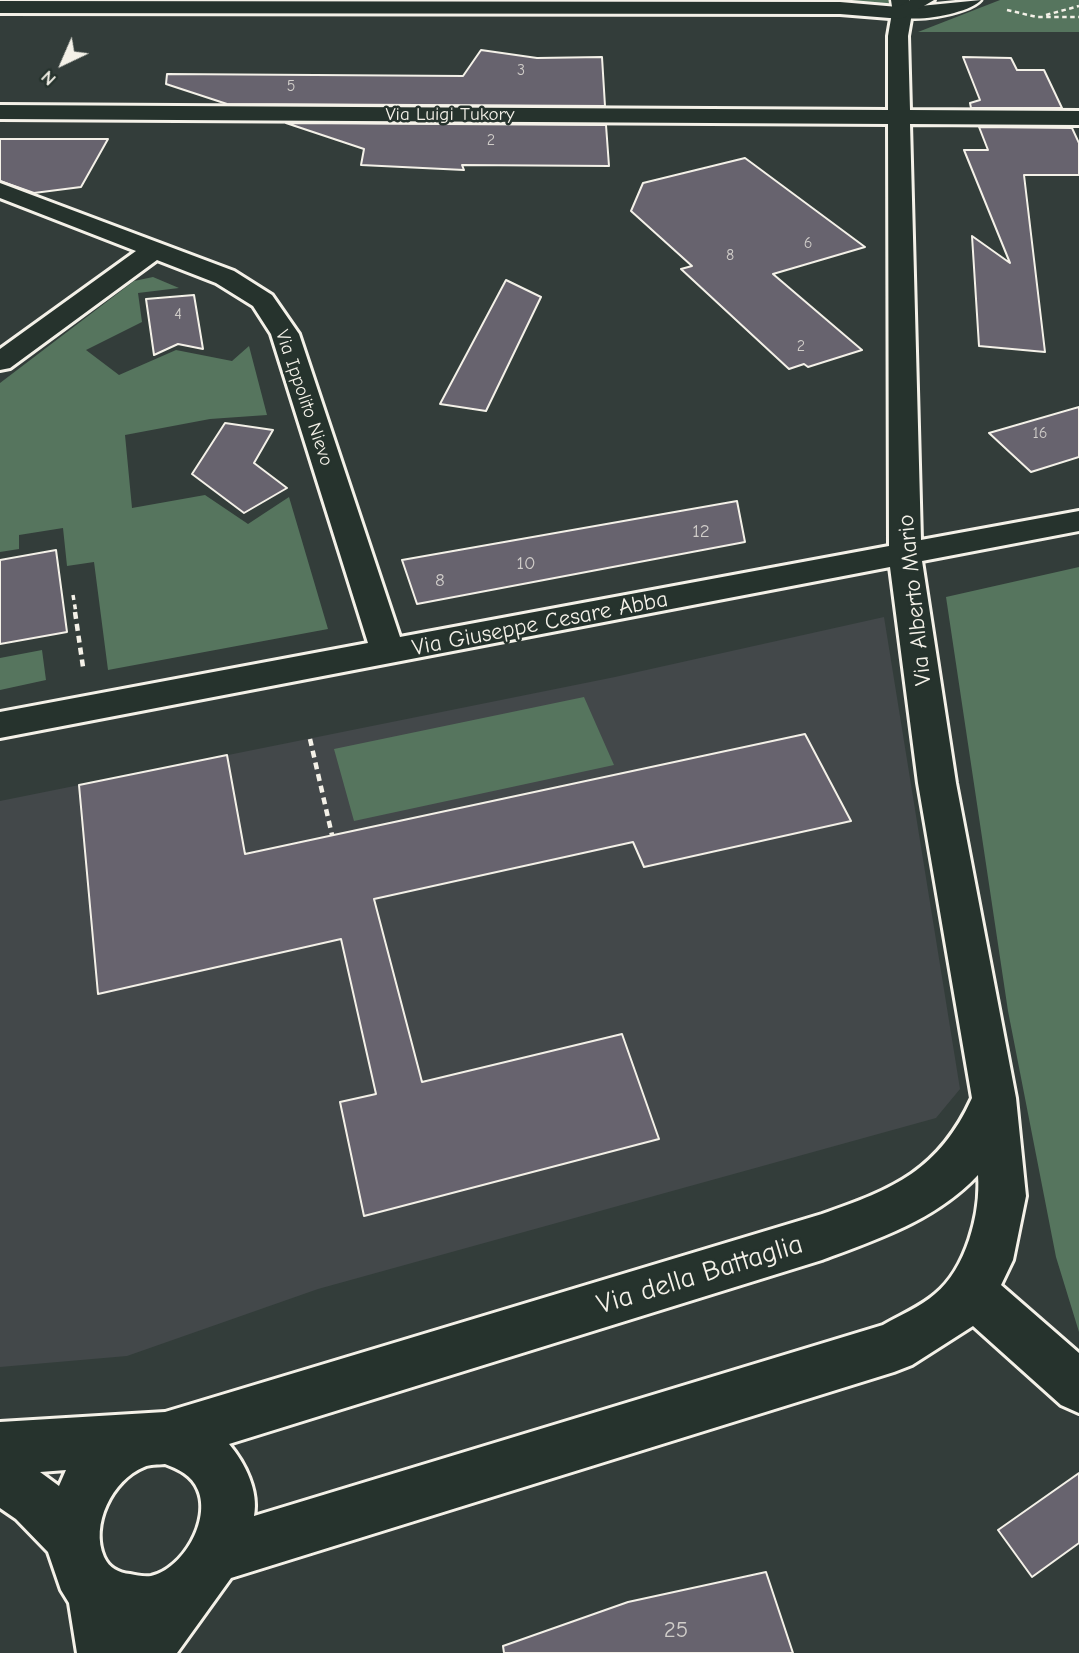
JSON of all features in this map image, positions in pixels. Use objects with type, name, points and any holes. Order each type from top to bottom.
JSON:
[{"type":"street","points":[[0,7],[829,8],[909,4]]},
{"type":"street","name":"Via Alberto Mario","points":[[909,4],[898,36],[905,556],[937,783],[994,1098]]},
{"type":"street","name":"Via Luigi Tukory","points":[[0,112],[1079,118]]},
{"type":"street","name":"Via Ippolito Nievo","points":[[0,190],[234,283],[263,301],[285,334],[388,652]]},
{"type":"street","points":[[0,362],[154,250]]},
{"type":"street","name":"Via Giuseppe Cesare Abba","points":[[0,725],[1079,521]]},
{"type":"street","points":[[95,1590],[126,1605],[145,1606],[164,1601],[207,1567],[894,1347],[954,1311],[989,1260],[1003,1196],[994,1098]]},
{"type":"street","name":"Via della Battaglia","points":[[95,1590],[79,1568],[73,1538],[77,1506],[94,1475],[119,1451],[822,1237],[894,1211],[938,1184],[967,1154],[994,1098]]},
{"type":"street","points":[[969,1289],[1043,1359],[1079,1387]]},
{"type":"street","name":"Via della Battaglia","points":[[0,1448],[157,1439],[191,1443],[219,1468],[228,1496],[227,1525],[207,1567]]},
{"type":"street","points":[[0,1477],[35,1500],[73,1538]]},
{"type":"street","points":[[147,1653],[159,1629],[207,1567]]},
{"type":"street","points":[[95,1590],[106,1653]]},
{"type":"lane","points":[[909,4],[959,8],[972,0]]},
{"type":"path","points":[[1079,6],[1037,17],[1079,17]]},
{"type":"path","points":[[73,595],[83,668]]},
{"type":"path","points":[[310,739],[332,835]]},
{"type":"shaded area","points":[[884,617],[960,1089],[936,1118],[318,1289],[127,1356],[0,1367],[0,801],[615,677]]},
{"type":"green space","points":[[0,0],[917,0],[917,11],[0,10]]},
{"type":"green space","points":[[1000,0],[1079,0],[1079,32],[918,32]]},
{"type":"green space","points":[[153,277],[179,288],[138,293],[142,322],[86,350],[119,375],[176,350],[232,361],[249,346],[267,415],[210,419],[125,435],[132,508],[205,495],[248,524],[289,497],[328,629],[108,670],[94,562],[67,566],[63,528],[19,535],[19,549],[0,552],[0,383],[134,281]]},
{"type":"green space","points":[[1079,567],[1079,1332],[1056,1257],[1008,1011],[946,597]]},
{"type":"green space","points":[[42,650],[46,680],[0,690],[0,658]]},
{"type":"green space","points":[[584,697],[614,765],[354,821],[334,749]]},
{"type":"building","points":[[481,50],[537,58],[602,57],[605,106],[227,104],[166,84],[167,74],[463,76]]},
{"type":"building","points":[[963,57],[1011,58],[1017,70],[1044,70],[1062,108],[971,108],[970,103],[980,100]]},
{"type":"building","points":[[286,123],[606,125],[609,166],[462,165],[464,170],[361,165],[364,149]]},
{"type":"building","points":[[979,127],[1072,128],[1079,143],[1079,175],[1024,175],[1045,352],[979,346],[972,236],[1010,263],[964,150],[988,150]]},
{"type":"building","points":[[0,139],[108,139],[81,187],[34,193],[0,181]]},
{"type":"building","points":[[745,158],[865,247],[773,274],[862,350],[808,367],[804,364],[789,369],[681,269],[692,266],[631,211],[643,183]]},
{"type":"building","points":[[506,280],[541,297],[486,411],[440,404]]},
{"type":"building","points":[[194,295],[203,349],[178,344],[154,355],[146,299]]},
{"type":"building","points":[[1079,407],[1079,457],[1031,472],[989,433]]},
{"type":"building","points":[[225,423],[273,430],[254,463],[287,488],[244,513],[192,474]]},
{"type":"building","points":[[737,501],[745,542],[417,604],[402,560]]},
{"type":"building","points":[[56,550],[67,632],[0,644],[0,560]]},
{"type":"building","points":[[805,734],[851,821],[644,867],[633,842],[374,899],[422,1082],[622,1034],[659,1139],[364,1216],[340,1102],[376,1094],[341,939],[98,994],[79,785],[227,755],[245,854]]},
{"type":"building","points":[[1079,1473],[1079,1543],[1032,1577],[998,1530]]},
{"type":"building","points":[[766,1572],[793,1653],[504,1653],[503,1646],[628,1602]]}]
